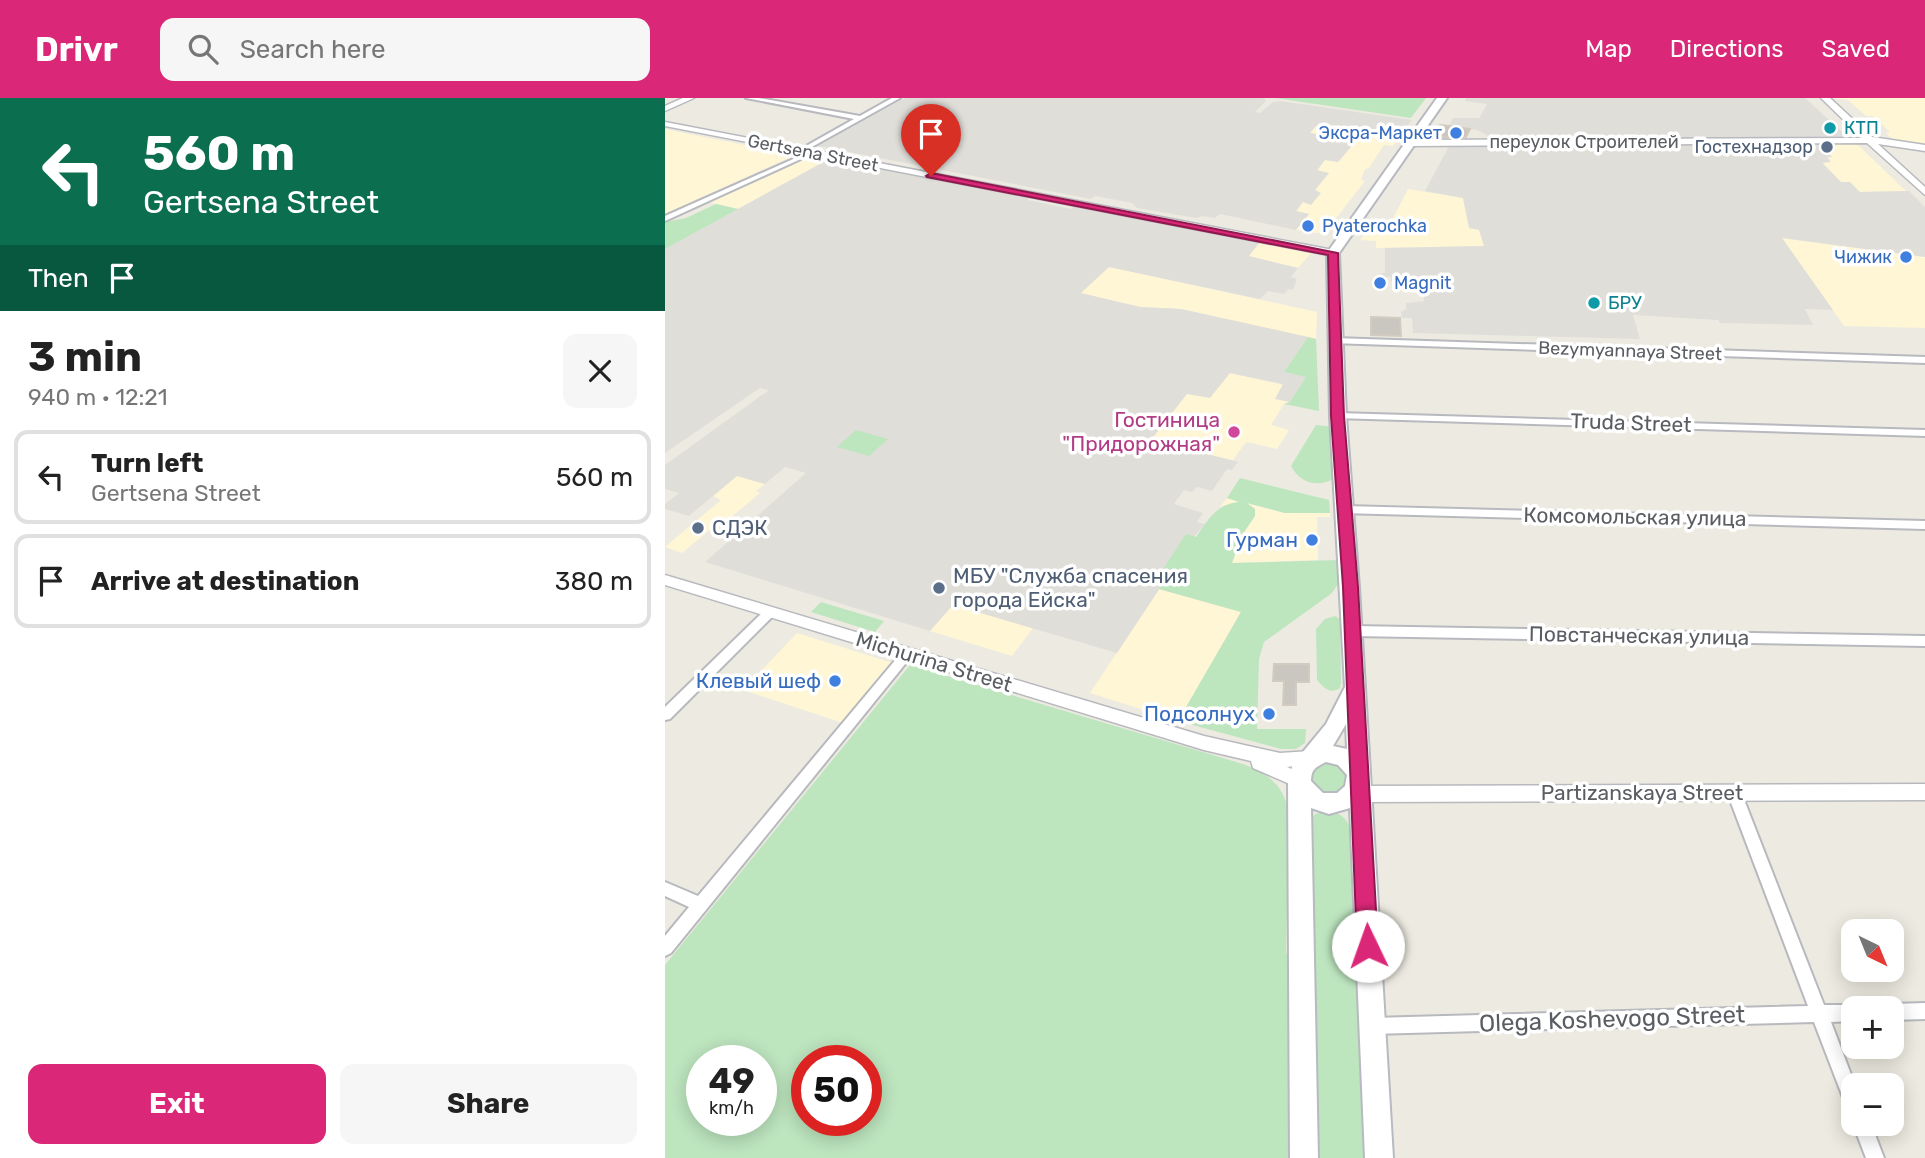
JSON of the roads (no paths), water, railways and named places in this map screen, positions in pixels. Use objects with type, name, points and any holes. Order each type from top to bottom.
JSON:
[{"type":"main road","points":[[1378,1158],[1353,631],[1334,341],[1333,253],[1442,98]]},
{"type":"main road","points":[[1304,1158],[1305,769],[1333,730],[1355,688]]},
{"type":"main road","points":[[1305,769],[1325,753],[1339,755],[1354,765],[1359,786]]},
{"type":"main road","points":[[1305,769],[1307,796],[1316,801],[1331,804],[1350,797],[1359,786]]},
{"type":"street","points":[[665,109],[690,98]]},
{"type":"street","points":[[749,98],[860,118]]},
{"type":"street","points":[[665,219],[806,152],[897,98]]},
{"type":"street","points":[[1825,98],[1925,191]]},
{"type":"street","name":"Gertsena Street","points":[[665,124],[1333,253]]},
{"type":"street","name":"переулок Строителей","points":[[1410,143],[1872,140],[1925,148]]},
{"type":"street","name":"Bezymyannaya Street","points":[[1334,341],[1921,360]]},
{"type":"street","points":[[1921,360],[1925,371]]},
{"type":"street","name":"Truda Street","points":[[1338,416],[1925,433]]},
{"type":"street","name":"Комсомольская улица","points":[[1345,510],[1925,525]]},
{"type":"street","name":"Michurina Street","points":[[665,580],[1204,743],[1305,769]]},
{"type":"street","points":[[665,715],[770,612]]},
{"type":"street","name":"Повстанческая улица","points":[[1353,631],[1925,641]]},
{"type":"street","points":[[665,948],[906,654]]},
{"type":"street","name":"Michurina Street","points":[[1204,743],[1280,760],[1305,769]]},
{"type":"street","name":"Partizanskaya Street","points":[[1359,786],[1925,792]]},
{"type":"street","points":[[1734,792],[1842,1073]]},
{"type":"street","points":[[665,889],[701,905]]},
{"type":"street","points":[[1904,1012],[1925,1012]]},
{"type":"street","name":"Olega Koshevogo Street","points":[[1372,1026],[1841,1013]]},
{"type":"street","points":[[1867,1136],[1875,1158]]},
{"type":"place","name":"КТП","points":[[1830,128]]},
{"type":"place","name":"Эксра-Маркет","points":[[1456,133]]},
{"type":"place","name":"Гостехнадзор","points":[[1827,147]]},
{"type":"place","name":"Pyaterochka","points":[[1308,226]]},
{"type":"place","name":"Чижик","points":[[1906,257]]},
{"type":"place","name":"Magnit","points":[[1380,283]]},
{"type":"place","name":"БРУ","points":[[1594,303]]},
{"type":"place","name":"Гостиница \"Придорожная\"","points":[[1234,432]]},
{"type":"place","name":"СДЭК","points":[[698,528]]},
{"type":"place","name":"Гурман","points":[[1312,540]]},
{"type":"place","name":"МБУ \"Служба спасения города Ейска\"","points":[[939,588]]},
{"type":"place","name":"Клевый шеф","points":[[835,681]]},
{"type":"place","name":"Подсолнух","points":[[1269,714]]}]
